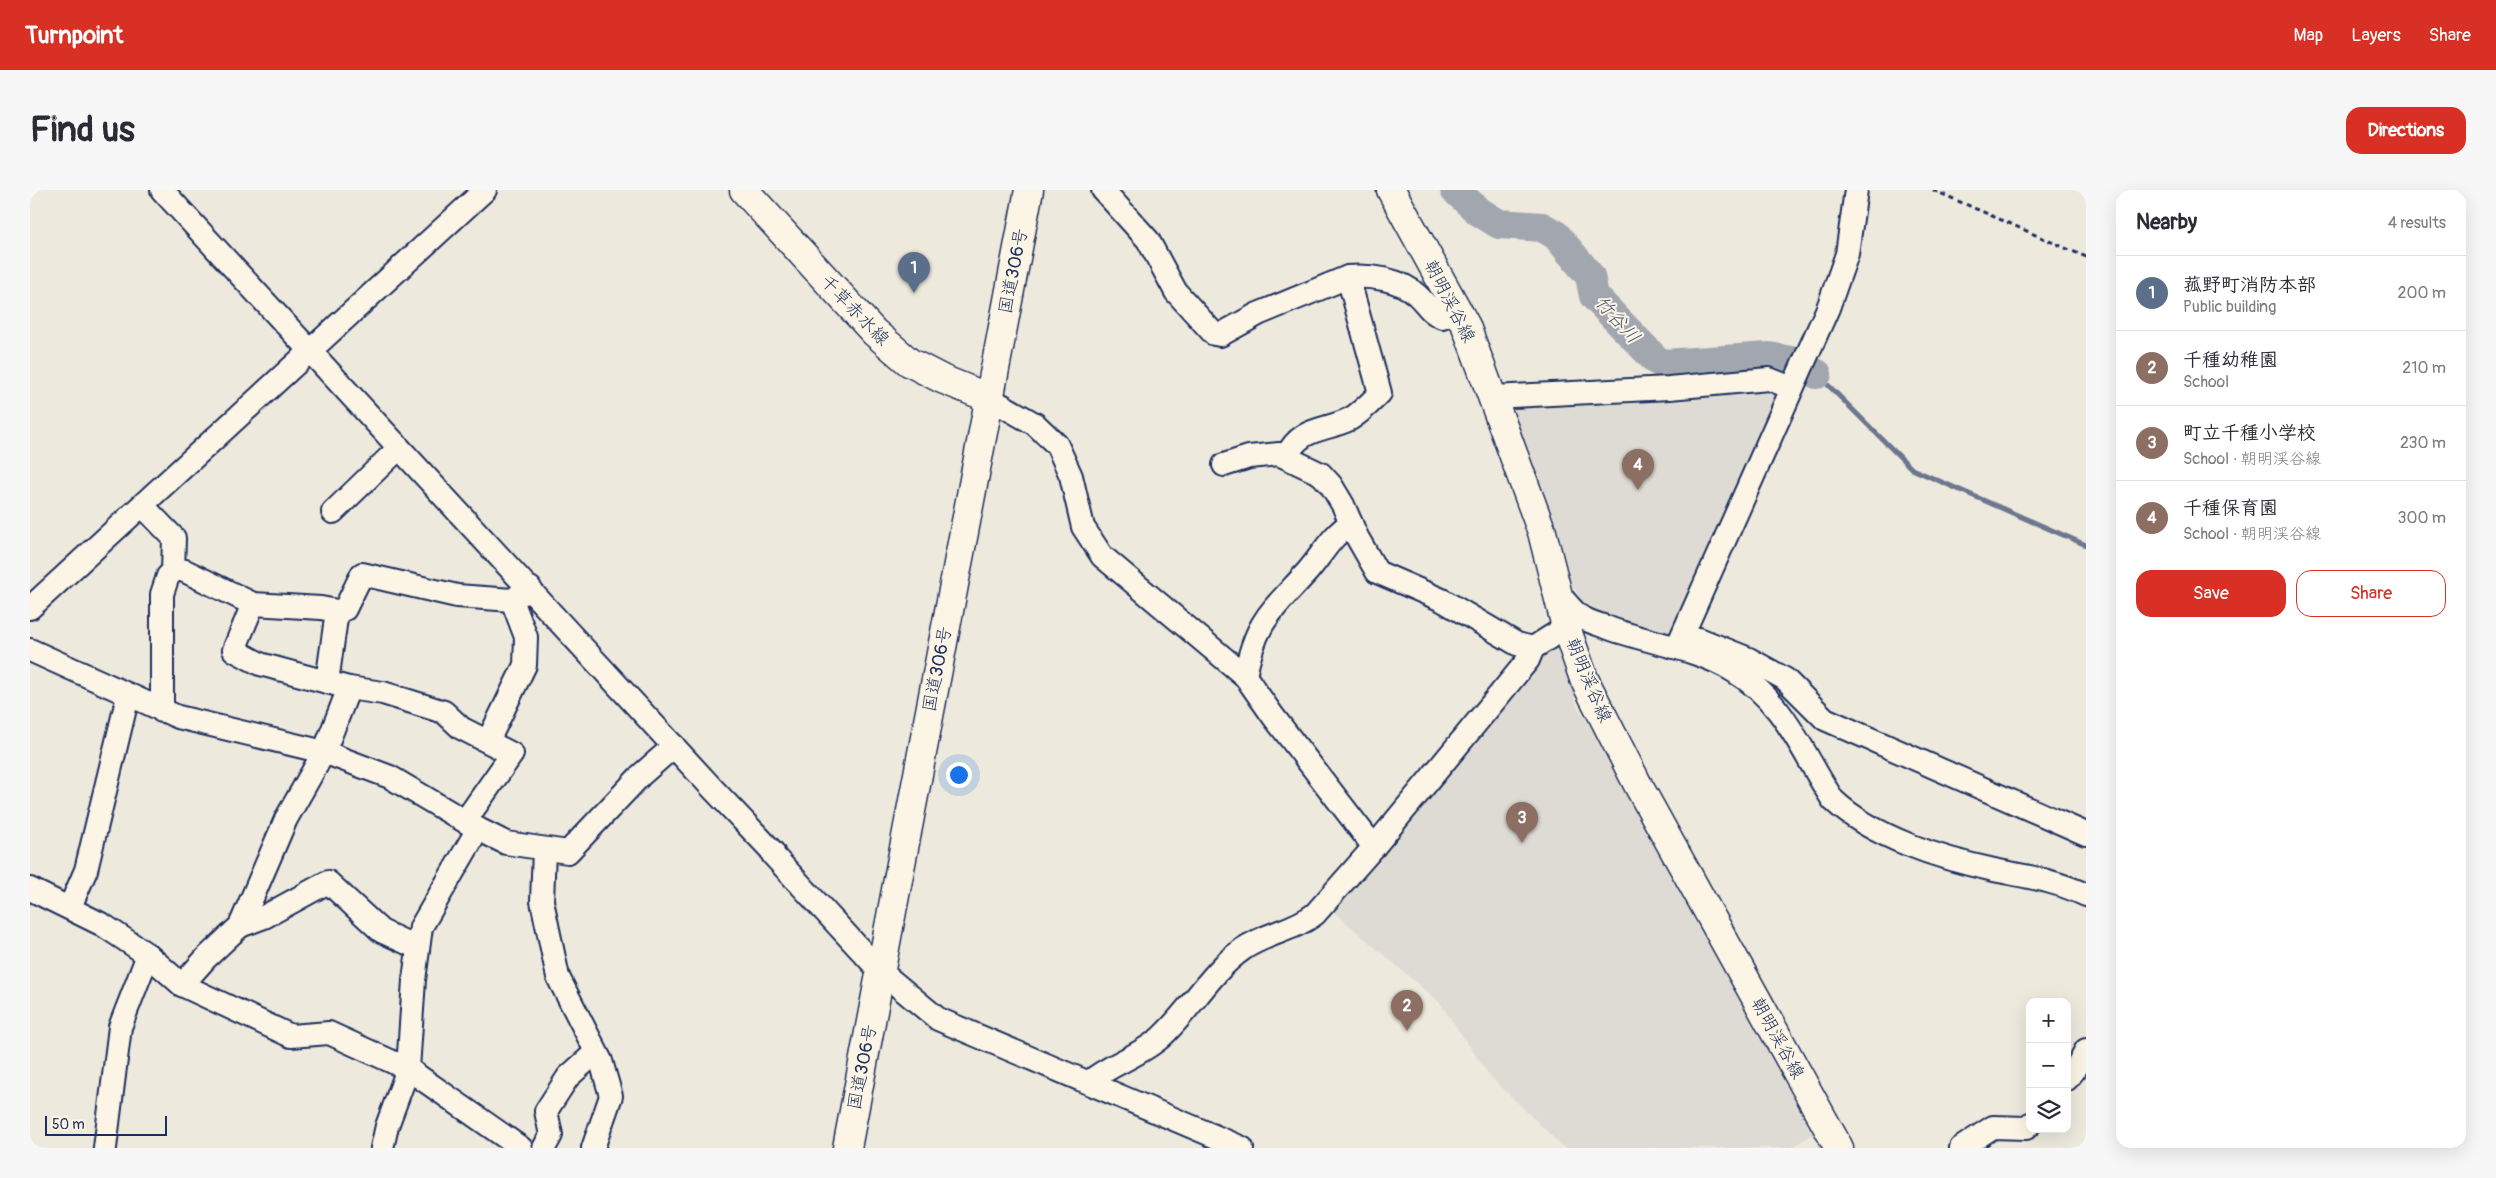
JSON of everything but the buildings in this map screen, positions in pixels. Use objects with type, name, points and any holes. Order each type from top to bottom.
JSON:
[{"type":"main road","name":"千草赤水線","points":[[744,190],[874,332],[908,362],[942,379],[989,398]]},
{"type":"main road","name":"国道306号","points":[[847,1148],[1029,190]]},
{"type":"main road","name":"朝明渓谷線","points":[[1391,190],[1466,326],[1494,397],[1542,532],[1566,627],[1584,679],[1638,785],[1839,1148]]},
{"type":"street","points":[[162,190],[399,448],[520,594],[674,746],[773,852],[773,855],[880,972],[938,1019],[1242,1148]]},
{"type":"street","points":[[30,608],[485,190]]},
{"type":"street","points":[[1103,190],[1148,240],[1176,292],[1209,330],[1220,335],[1242,322],[1348,277],[1360,276],[1398,283],[1416,294],[1430,312],[1442,317],[1458,311]]},
{"type":"street","points":[[1681,640],[1828,308],[1847,254],[1856,190]]},
{"type":"street","points":[[1286,457],[1300,437],[1312,430],[1353,417],[1380,393],[1348,277]]},
{"type":"street","points":[[1494,397],[1669,388],[1769,379],[1792,387]]},
{"type":"street","points":[[989,398],[1035,424],[1057,445],[1071,476],[1083,527],[1102,556],[1245,676],[1272,716],[1374,846]]},
{"type":"street","points":[[333,512],[399,448]]},
{"type":"street","points":[[1224,465],[1249,457],[1279,454],[1321,474],[1331,485],[1343,505],[1350,523],[1377,572],[1442,600],[1517,644],[1533,648]]},
{"type":"street","points":[[143,506],[174,538],[172,572]]},
{"type":"street","points":[[1245,676],[1249,655],[1261,624],[1274,606],[1307,572],[1336,533],[1350,523]]},
{"type":"street","points":[[162,711],[162,594],[168,576],[176,569],[185,571],[253,604],[321,608],[337,611],[345,609],[362,574],[457,596],[520,594]]},
{"type":"street","points":[[1558,593],[1574,611],[1586,620],[1620,632],[1681,640],[1749,659],[1785,679],[1825,719],[2086,834]]},
{"type":"street","points":[[488,741],[525,665],[526,637],[520,594]]},
{"type":"street","points":[[253,604],[234,650],[260,664],[349,688],[383,693],[444,712],[461,728],[512,754],[471,825],[421,927],[408,1069],[387,1126],[382,1148]]},
{"type":"street","points":[[328,682],[337,611]]},
{"type":"street","points":[[1089,1082],[1098,1075],[1133,1057],[1160,1038],[1219,971],[1244,949],[1257,941],[1288,930],[1315,914],[1374,846],[1528,660],[1533,648],[1566,627]]},
{"type":"street","points":[[1681,640],[1731,669],[1762,692],[1788,722],[1833,800],[1860,821],[1881,833],[1963,863],[2051,880],[2086,895]]},
{"type":"street","points":[[30,650],[162,711],[200,723],[324,752],[390,777],[471,825],[506,843],[544,850],[568,852],[641,775],[674,746]]},
{"type":"street","points":[[240,926],[286,819],[324,752],[349,688]]},
{"type":"street","points":[[70,907],[86,870],[128,696]]},
{"type":"street","points":[[544,850],[542,901],[558,977],[596,1052],[611,1096],[593,1148]]},
{"type":"street","points":[[182,985],[206,958],[240,926],[264,917],[328,882],[381,931],[418,948]]},
{"type":"street","points":[[30,889],[70,907],[103,925],[148,955],[182,985],[291,1036],[328,1033],[408,1069],[522,1148]]},
{"type":"street","points":[[105,1148],[120,1027],[148,955]]},
{"type":"street","points":[[2071,1074],[2086,1050]]},
{"type":"street","points":[[544,1148],[551,1136],[546,1111],[568,1077],[596,1052]]},
{"type":"street","points":[[1961,1148],[1993,1127],[2026,1128]]},
{"type":"path","points":[[1934,190],[2086,257]]},
{"type":"shaded area","points":[[1774,393],[1780,400],[1670,636],[1588,612],[1563,570],[1509,411],[1517,405]]},
{"type":"shaded area","points":[[1558,639],[1567,659],[1576,704],[1623,777],[1816,1132],[1791,1148],[1564,1148],[1489,1075],[1440,1003],[1329,908],[1542,651]]},
{"type":"waterway","name":"竹谷川","points":[[1455,190],[1478,211],[1499,224],[1542,227],[1556,235],[1590,276],[1594,296],[1656,360],[1664,364],[1769,357],[1791,361],[1817,374]]},
{"type":"waterway","points":[[1817,374],[1912,469],[2086,545]]},
{"type":"place","name":"菰野町消防本部","points":[[914,293]]},
{"type":"place","name":"千種保育園","points":[[1638,490]]},
{"type":"place","name":"町立千種小学校","points":[[1522,843]]},
{"type":"place","name":"千種幼稚園","points":[[1407,1031]]}]
